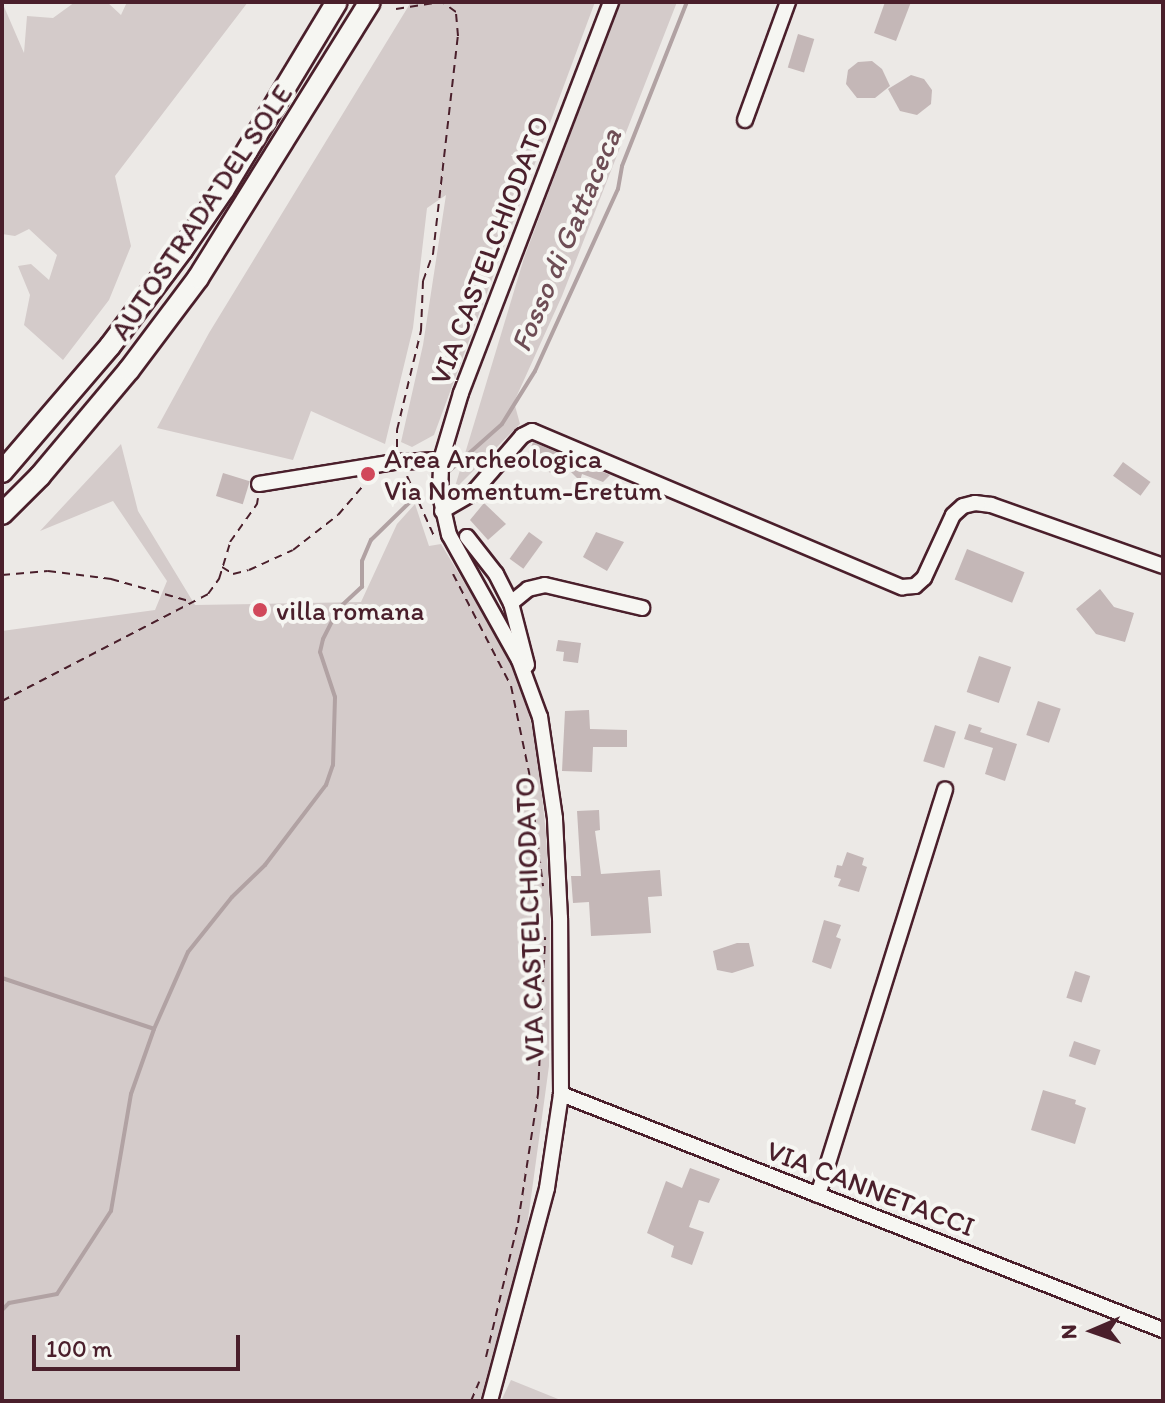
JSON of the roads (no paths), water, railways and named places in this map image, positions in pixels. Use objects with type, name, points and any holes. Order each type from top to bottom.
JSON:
[{"type":"highway","name":"AUTOSTRADA DEL SOLE","points":[[2,472],[110,346],[182,250],[224,189],[337,2]]},
{"type":"highway","name":"AUTOSTRADA DEL SOLE","points":[[2,514],[40,476],[129,370],[198,278],[370,2]]},
{"type":"street","name":"VIA CASTELCHIODATO","points":[[490,1401],[547,1188],[561,1094],[560,918],[555,818],[545,741],[530,685],[506,635],[456,551],[442,511],[441,460],[451,420],[611,2]]},
{"type":"street","points":[[745,120],[788,2]]},
{"type":"street","points":[[442,511],[472,494],[524,435],[540,433],[902,587],[915,586],[924,578],[953,515],[963,506],[975,503],[991,505],[1163,566]]},
{"type":"street","points":[[259,484],[395,462],[441,460]]},
{"type":"street","points":[[467,537],[496,574],[511,603],[521,631],[530,685]]},
{"type":"street","points":[[511,603],[528,589],[545,585],[642,608]]},
{"type":"street","points":[[818,1195],[945,789]]},
{"type":"street","name":"VIA CANNETACCI","points":[[561,1094],[1163,1330]]},
{"type":"waterway","name":"Fosso di Gattaceca","points":[[448,472],[502,424],[535,371],[618,189],[622,166],[687,2]]},
{"type":"waterway","points":[[2,1310],[9,1303],[57,1294],[111,1211],[131,1094],[154,1029],[188,952],[232,897],[265,865],[326,785],[333,765],[335,697],[320,652],[323,639],[338,609],[362,587],[362,561],[371,540],[415,497]]},
{"type":"waterway","points":[[2,978],[154,1029]]},
{"type":"place","name":"Area Archeologica Via Nomentum-Eretum","points":[[368,474]]},
{"type":"place","name":"villa romana","points":[[260,610]]}]
